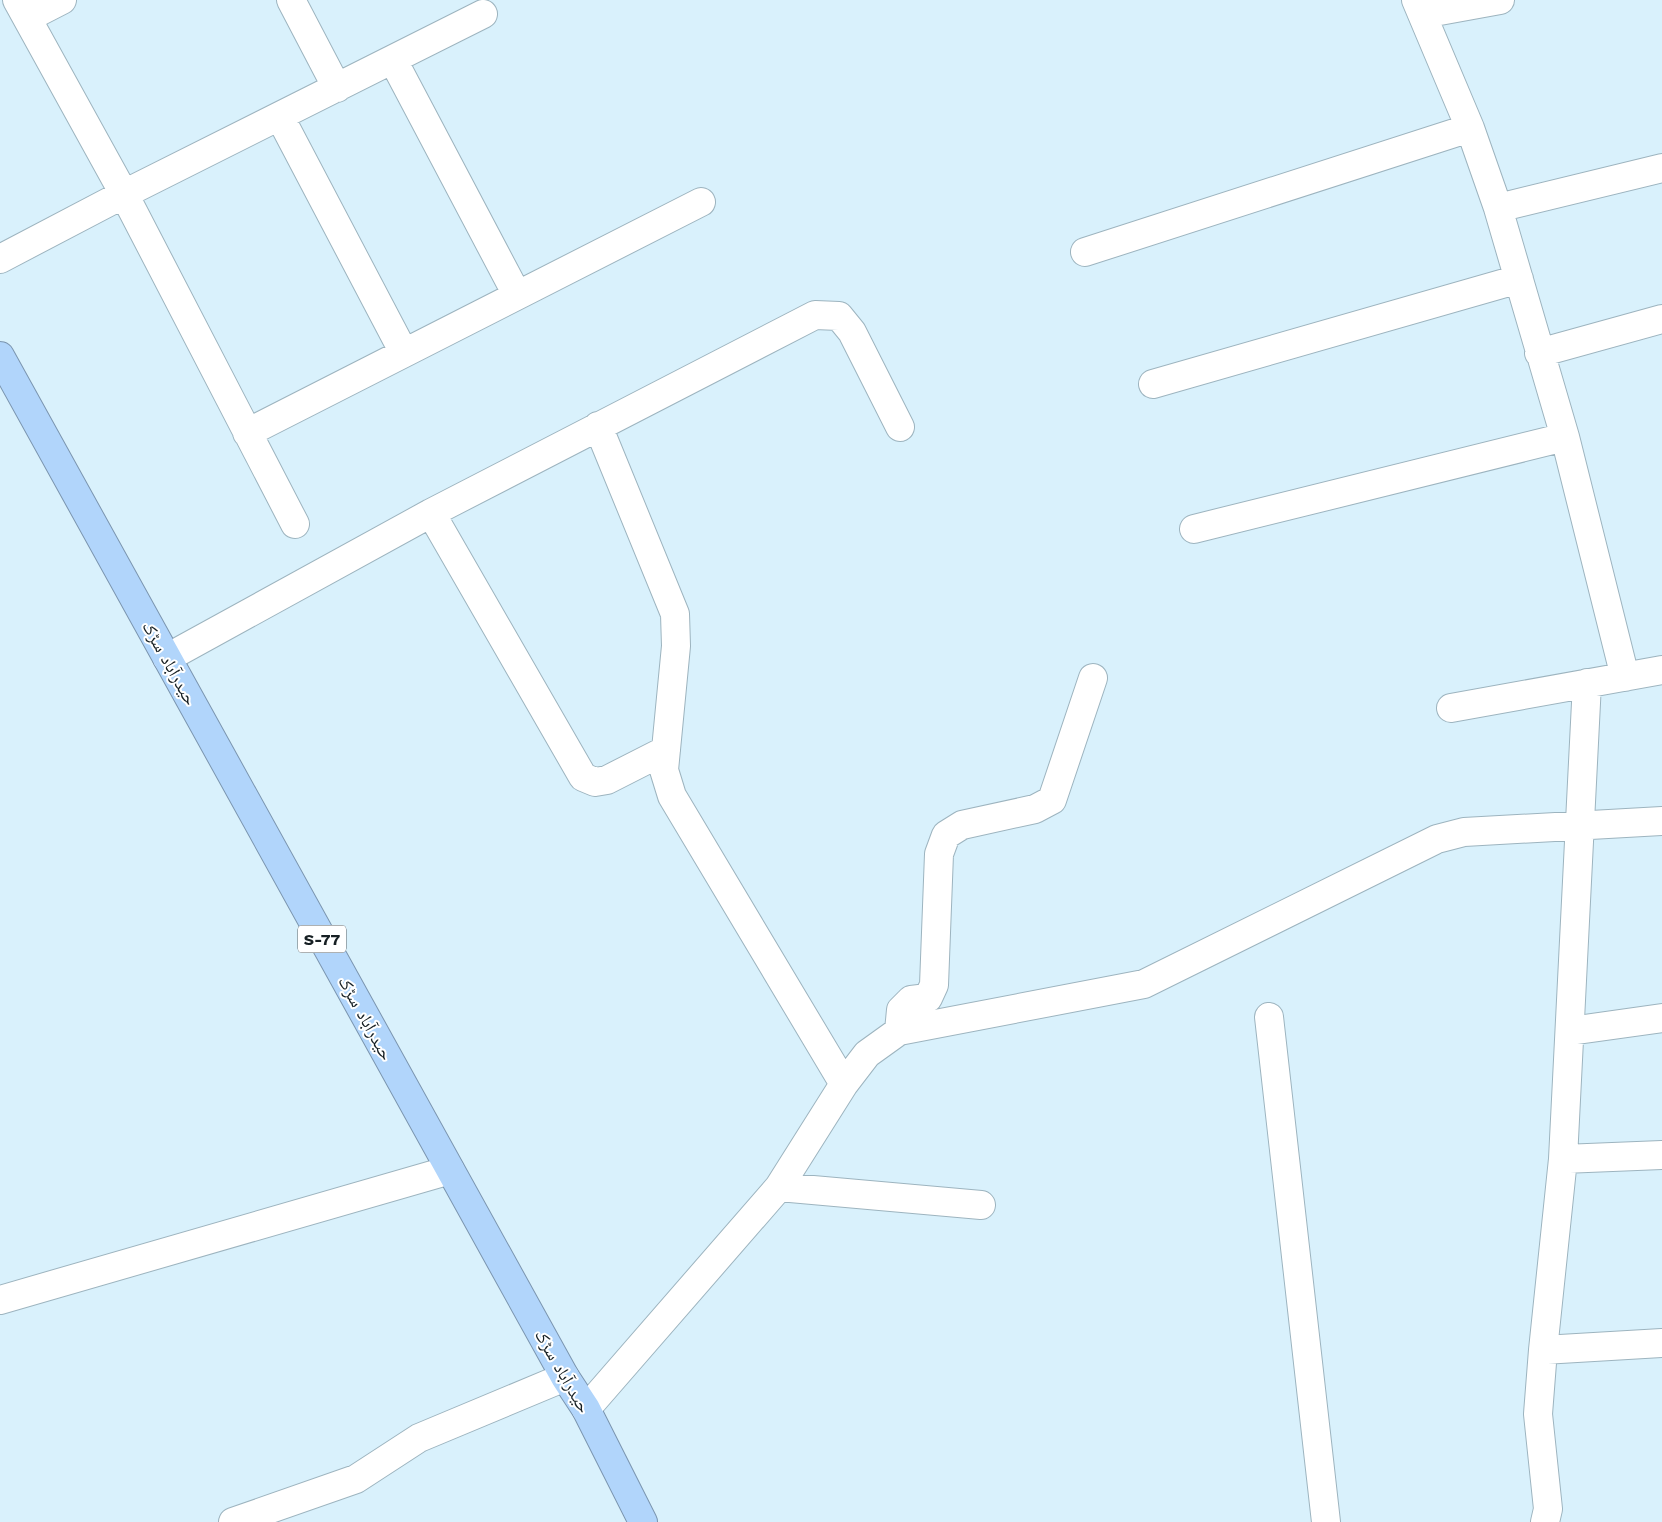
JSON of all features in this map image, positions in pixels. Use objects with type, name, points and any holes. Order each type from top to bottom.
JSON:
[{"type":"highway","name":"حیدرآباد سڑک","points":[[0,356],[565,1377],[586,1409],[643,1522]]},
{"type":"street","points":[[62,0],[22,9],[124,194],[294,524]]},
{"type":"street","points":[[290,0],[337,88]]},
{"type":"street","points":[[1500,0],[1420,7],[1470,128],[1498,208],[1564,437],[1625,677]]},
{"type":"street","points":[[0,258],[483,14]]},
{"type":"street","points":[[393,60],[518,295]]},
{"type":"street","points":[[280,117],[404,353]]},
{"type":"street","points":[[1085,252],[1470,128]]},
{"type":"street","points":[[1498,208],[1662,168]]},
{"type":"street","points":[[247,433],[701,202]]},
{"type":"street","points":[[1153,384],[1519,279]]},
{"type":"street","points":[[167,658],[431,513],[815,315],[839,316],[852,332],[900,428]]},
{"type":"street","points":[[1539,353],[1662,319]]},
{"type":"street","points":[[598,426],[675,614],[676,646],[664,770],[672,796],[844,1084]]},
{"type":"street","points":[[1194,529],[1564,437]]},
{"type":"street","points":[[431,513],[583,777],[595,782],[607,780],[666,750]]},
{"type":"street","points":[[1451,708],[1662,670]]},
{"type":"street","points":[[899,1031],[901,1010],[911,1000],[928,998],[934,985],[939,854],[946,835],[962,825],[1035,809],[1052,800],[1093,678]]},
{"type":"street","points":[[1546,1522],[1548,1509],[1538,1414],[1563,1158],[1587,683]]},
{"type":"street","points":[[586,1409],[779,1187],[844,1084],[867,1054],[899,1031],[1144,984],[1437,839],[1464,832],[1662,821]]},
{"type":"street","points":[[1269,1017],[1326,1522]]},
{"type":"street","points":[[1570,1031],[1662,1018]]},
{"type":"street","points":[[1563,1158],[1662,1155]]},
{"type":"street","points":[[0,1300],[450,1170]]},
{"type":"street","points":[[779,1187],[981,1205]]},
{"type":"street","points":[[1543,1350],[1662,1343]]},
{"type":"street","points":[[234,1522],[356,1479],[419,1438],[565,1377]]}]
